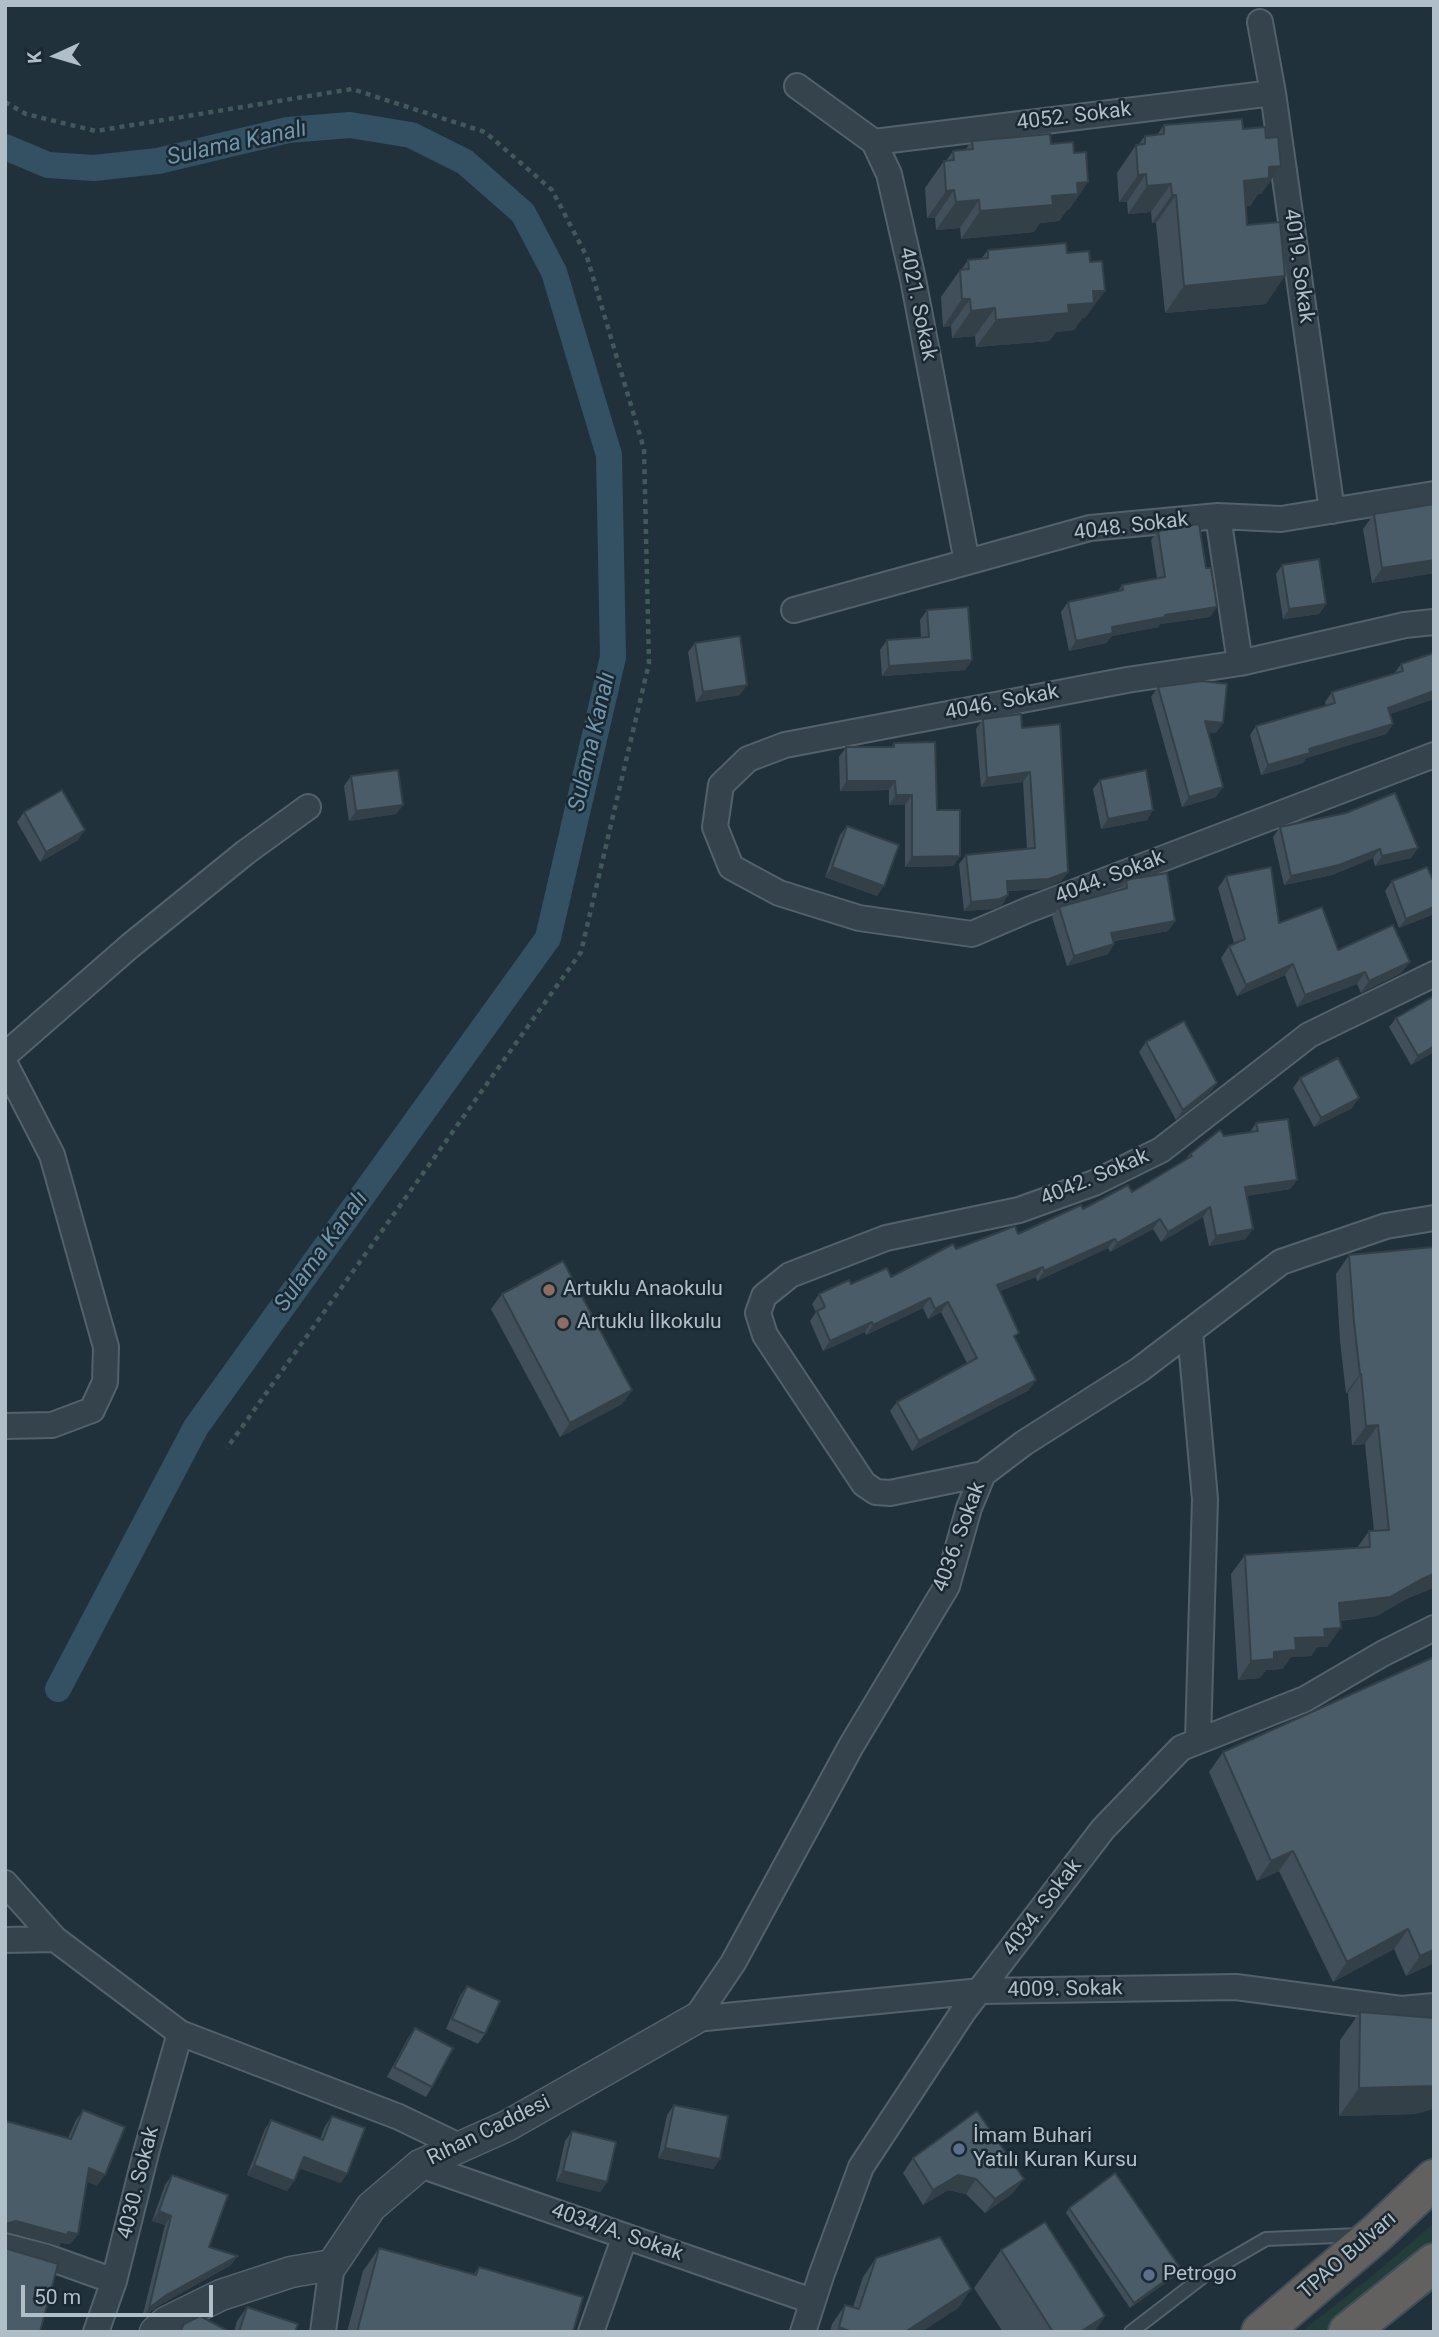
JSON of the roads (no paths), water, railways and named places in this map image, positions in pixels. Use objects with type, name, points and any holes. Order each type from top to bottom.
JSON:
[{"type":"highway","name":"TPAO Bulvarı","points":[[1261,2332],[1377,2233],[1434,2179]]},
{"type":"highway","points":[[1348,2332],[1434,2263]]},
{"type":"street","name":"4019. Sokak","points":[[1260,22],[1273,93],[1332,511]]},
{"type":"street","points":[[797,86],[874,142]]},
{"type":"street","name":"4052. Sokak","points":[[874,142],[1273,93]]},
{"type":"street","name":"4021. Sokak","points":[[874,142],[888,174],[912,279],[967,562]]},
{"type":"street","name":"4048. Sokak","points":[[794,610],[1090,528],[1218,516],[1282,519],[1434,494]]},
{"type":"street","points":[[1218,516],[1240,663]]},
{"type":"street","name":"4046. Sokak","points":[[779,893],[730,866],[715,827],[720,785],[748,759],[785,745],[1127,680],[1240,663],[1405,625],[1434,622]]},
{"type":"street","name":"4044. Sokak","points":[[779,893],[859,918],[972,934],[1028,910],[1434,755]]},
{"type":"street","points":[[5,1055],[131,946],[246,852],[308,807]]},
{"type":"street","name":"4042. Sokak","points":[[983,1474],[890,1493],[876,1492],[864,1484],[765,1335],[758,1313],[764,1296],[790,1275],[886,1238],[1020,1210],[1094,1184],[1161,1150],[1310,1035],[1434,974]]},
{"type":"street","points":[[5,1064],[52,1156],[106,1347],[105,1382],[92,1410],[52,1425],[5,1426]]},
{"type":"street","name":"4036. Sokak","points":[[695,2020],[733,1963],[850,1746],[947,1586],[968,1508],[983,1474],[1024,1443],[1139,1370],[1281,1262],[1387,1226],[1434,1218]]},
{"type":"street","points":[[1190,1331],[1205,1499],[1198,1740]]},
{"type":"street","name":"4034. Sokak","points":[[803,2332],[861,2167],[963,2012],[1102,1829],[1181,1748],[1306,1699],[1382,1654],[1434,1628]]},
{"type":"street","points":[[5,1883],[55,1939],[180,2034],[399,2117],[461,2147]]},
{"type":"street","points":[[5,1940],[55,1939]]},
{"type":"street","name":"4009. Sokak","points":[[695,2020],[981,1991],[1236,1987],[1401,2009],[1434,2006]]},
{"type":"street","name":"Rıhan Caddesi","points":[[332,2265],[371,2207],[421,2165],[507,2126],[695,2020]]},
{"type":"street","name":"4030. Sokak","points":[[96,2332],[114,2281],[147,2149],[180,2034]]},
{"type":"street","name":"4034/A. Sokak","points":[[421,2165],[813,2301]]},
{"type":"street","points":[[591,2332],[625,2236]]},
{"type":"street","points":[[5,2246],[44,2256],[114,2281]]},
{"type":"street","points":[[155,2332],[166,2322],[221,2295],[291,2272],[332,2265],[323,2332]]},
{"type":"lane","points":[[1131,2332],[1209,2272],[1266,2239],[1377,2233]]},
{"type":"waterway","name":"Sulama Kanalı","points":[[5,147],[48,165],[94,168],[158,161],[288,130],[350,125],[411,135],[465,162],[523,213],[554,272],[609,455],[613,657],[548,938],[196,1427],[58,1689]]},
{"type":"place","name":"Artuklu Anaokulu","points":[[549,1290]]},
{"type":"place","name":"Artuklu İlkokulu","points":[[563,1323]]},
{"type":"place","name":"İmam Buhari Yatılı Kuran Kursu","points":[[959,2149]]},
{"type":"place","name":"Petrogo","points":[[1149,2275]]}]
